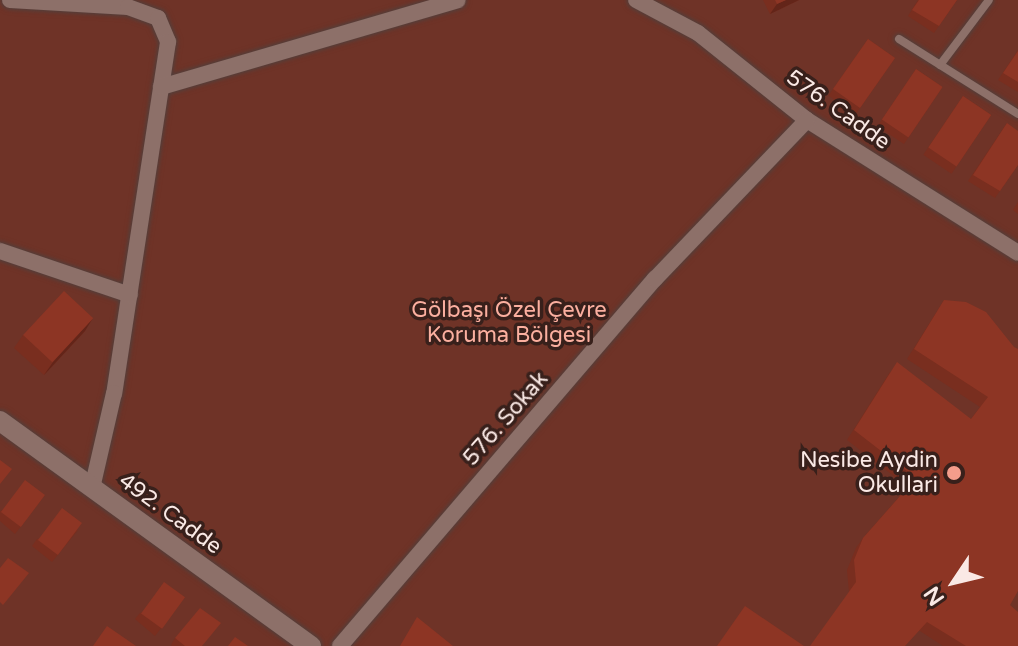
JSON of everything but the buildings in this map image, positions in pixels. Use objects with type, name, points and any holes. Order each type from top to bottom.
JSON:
[{"type":"street","points":[[10,0],[128,7],[158,18],[168,42],[130,295],[92,488]]},
{"type":"street","points":[[161,87],[458,0]]},
{"type":"street","name":"576. Cadde","points":[[636,0],[698,33],[807,120],[1018,253]]},
{"type":"street","name":"576. Sokak","points":[[340,646],[655,279],[807,120]]},
{"type":"street","points":[[0,251],[130,295]]},
{"type":"street","name":"492. Cadde","points":[[0,421],[311,646]]},
{"type":"lane","points":[[940,65],[989,0]]},
{"type":"lane","points":[[899,39],[1018,114]]},
{"type":"green space","name":"Gölbaşı Özel Çevre Koruma Bölgesi","points":[[0,0],[1018,0],[1018,646],[0,646]]},
{"type":"place","name":"Nesibe Aydin Okullari","points":[[954,473]]}]
